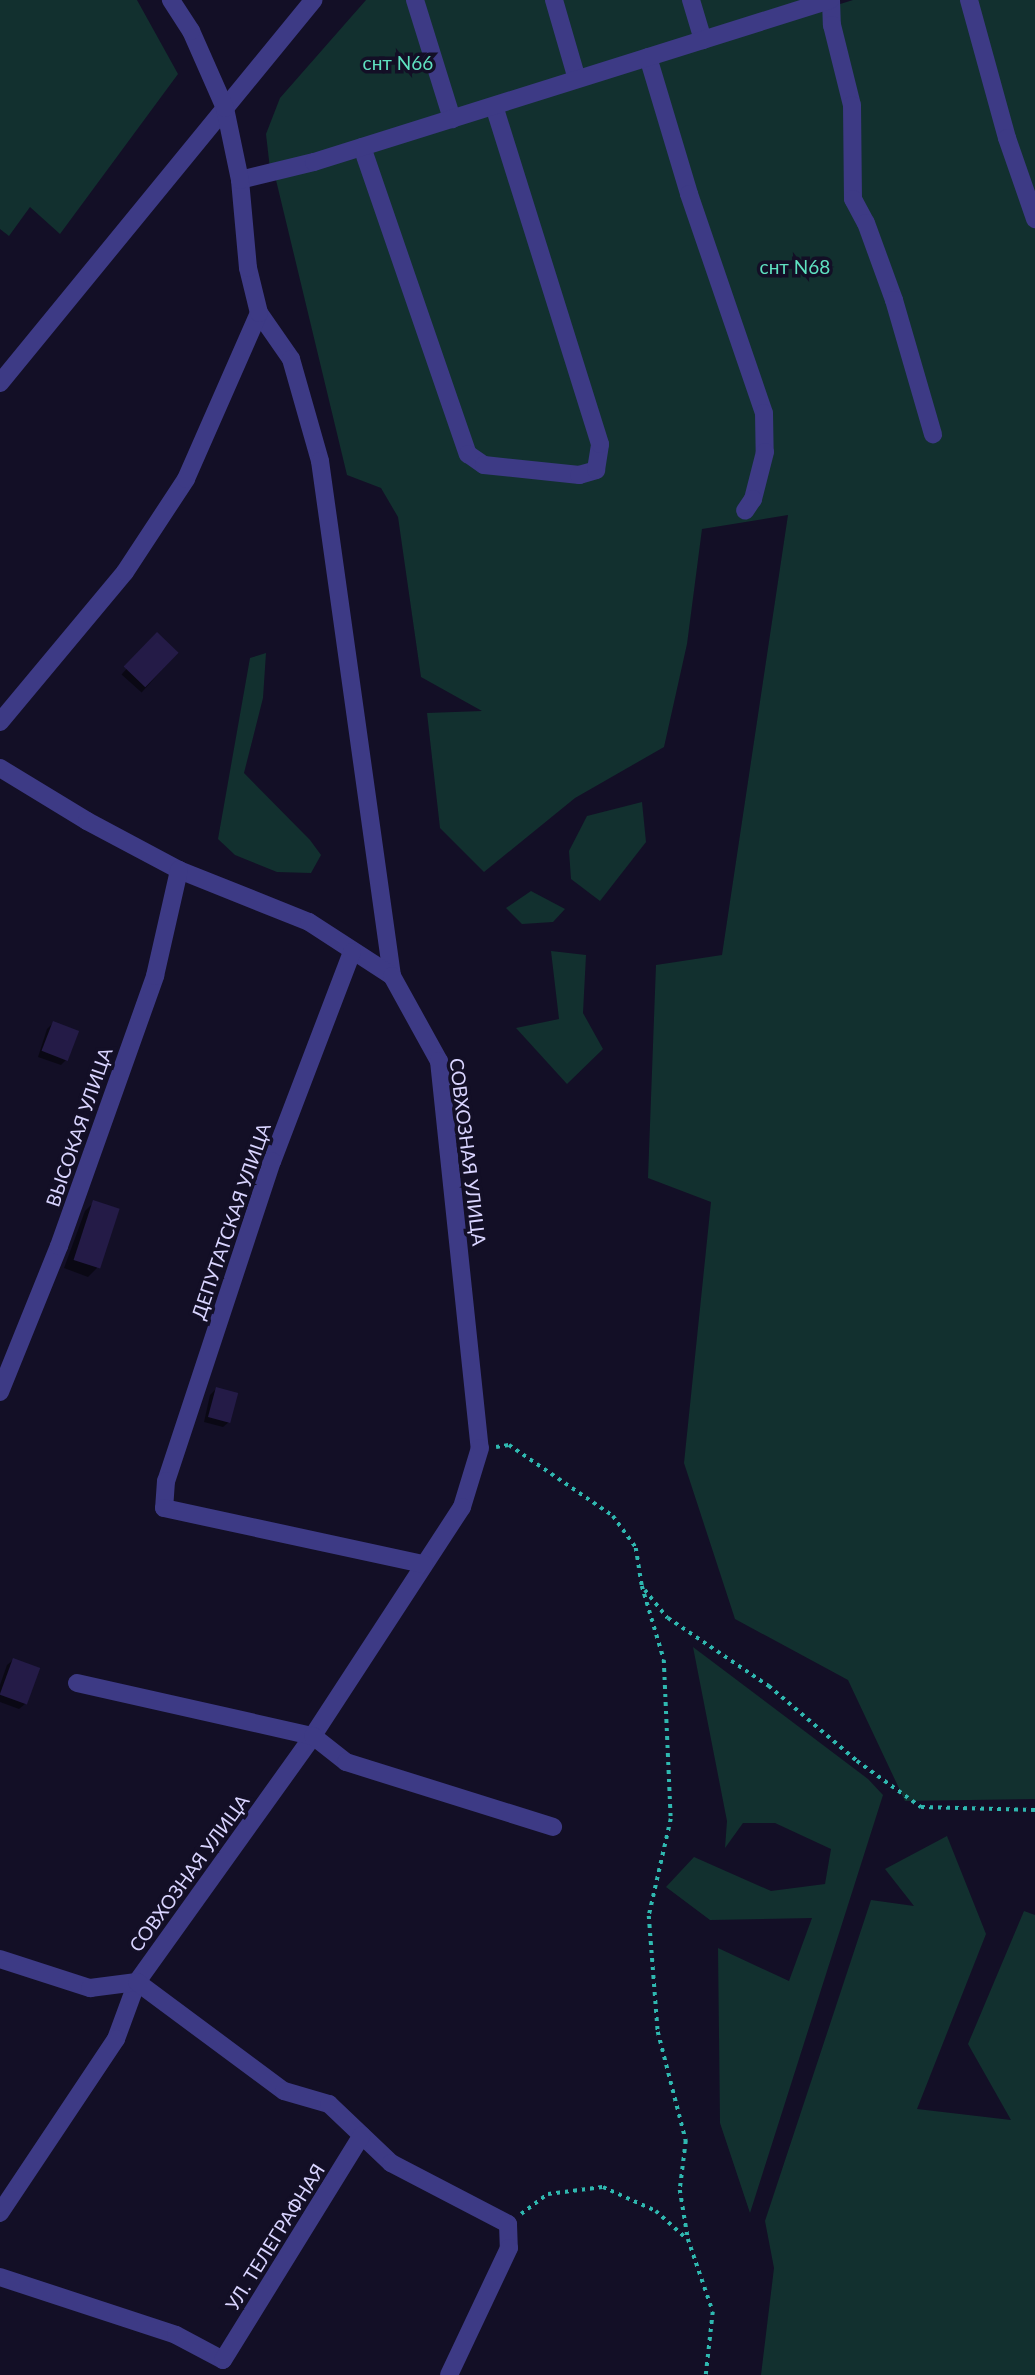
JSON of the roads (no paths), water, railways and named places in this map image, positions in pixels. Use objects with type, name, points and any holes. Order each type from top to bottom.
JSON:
[{"type":"street","points":[[171,0],[191,31],[225,108],[240,180],[248,268],[259,313],[291,359],[320,461],[392,976]]},
{"type":"street","points":[[0,383],[314,0]]},
{"type":"street","points":[[415,0],[452,119]]},
{"type":"street","points":[[554,0],[577,79]]},
{"type":"street","points":[[691,0],[703,40]]},
{"type":"street","points":[[240,180],[362,147],[830,0],[832,25],[852,105],[853,198],[866,223],[894,300],[933,433]]},
{"type":"street","points":[[970,0],[1007,138],[1035,219]]},
{"type":"street","points":[[648,57],[689,194],[764,413],[765,452],[753,499],[745,511]]},
{"type":"street","points":[[362,147],[468,454],[484,466],[579,475],[596,470],[600,444],[494,106]]},
{"type":"street","points":[[0,722],[125,572],[186,479],[259,313]]},
{"type":"street","points":[[0,768],[88,821],[179,870],[309,922],[392,976]]},
{"type":"street","name":"ВЫСОКАЯ УЛИЦА","points":[[0,1392],[60,1246],[155,976],[179,870]]},
{"type":"street","name":"ДЕПУТАТСКАЯ УЛИЦА","points":[[352,952],[268,1174],[166,1480],[164,1508],[424,1564]]},
{"type":"street","name":"СОВХОЗНАЯ УЛИЦА","points":[[0,2213],[117,2039],[137,1982],[313,1736],[462,1507],[480,1448],[439,1061],[392,976]]},
{"type":"street","points":[[77,1683],[313,1736],[346,1762],[553,1827]]},
{"type":"street","points":[[0,1959],[90,1988],[137,1982],[284,2091],[329,2104],[391,2163],[508,2224],[509,2248],[449,2375]]},
{"type":"street","name":"УЛ. ТЕЛЕГРАФНАЯ","points":[[0,2277],[176,2335],[223,2360],[362,2135]]},
{"type":"park label","name":"снт N66","points":[[398,63]]},
{"type":"park label","name":"снт N68","points":[[795,267]]}]
